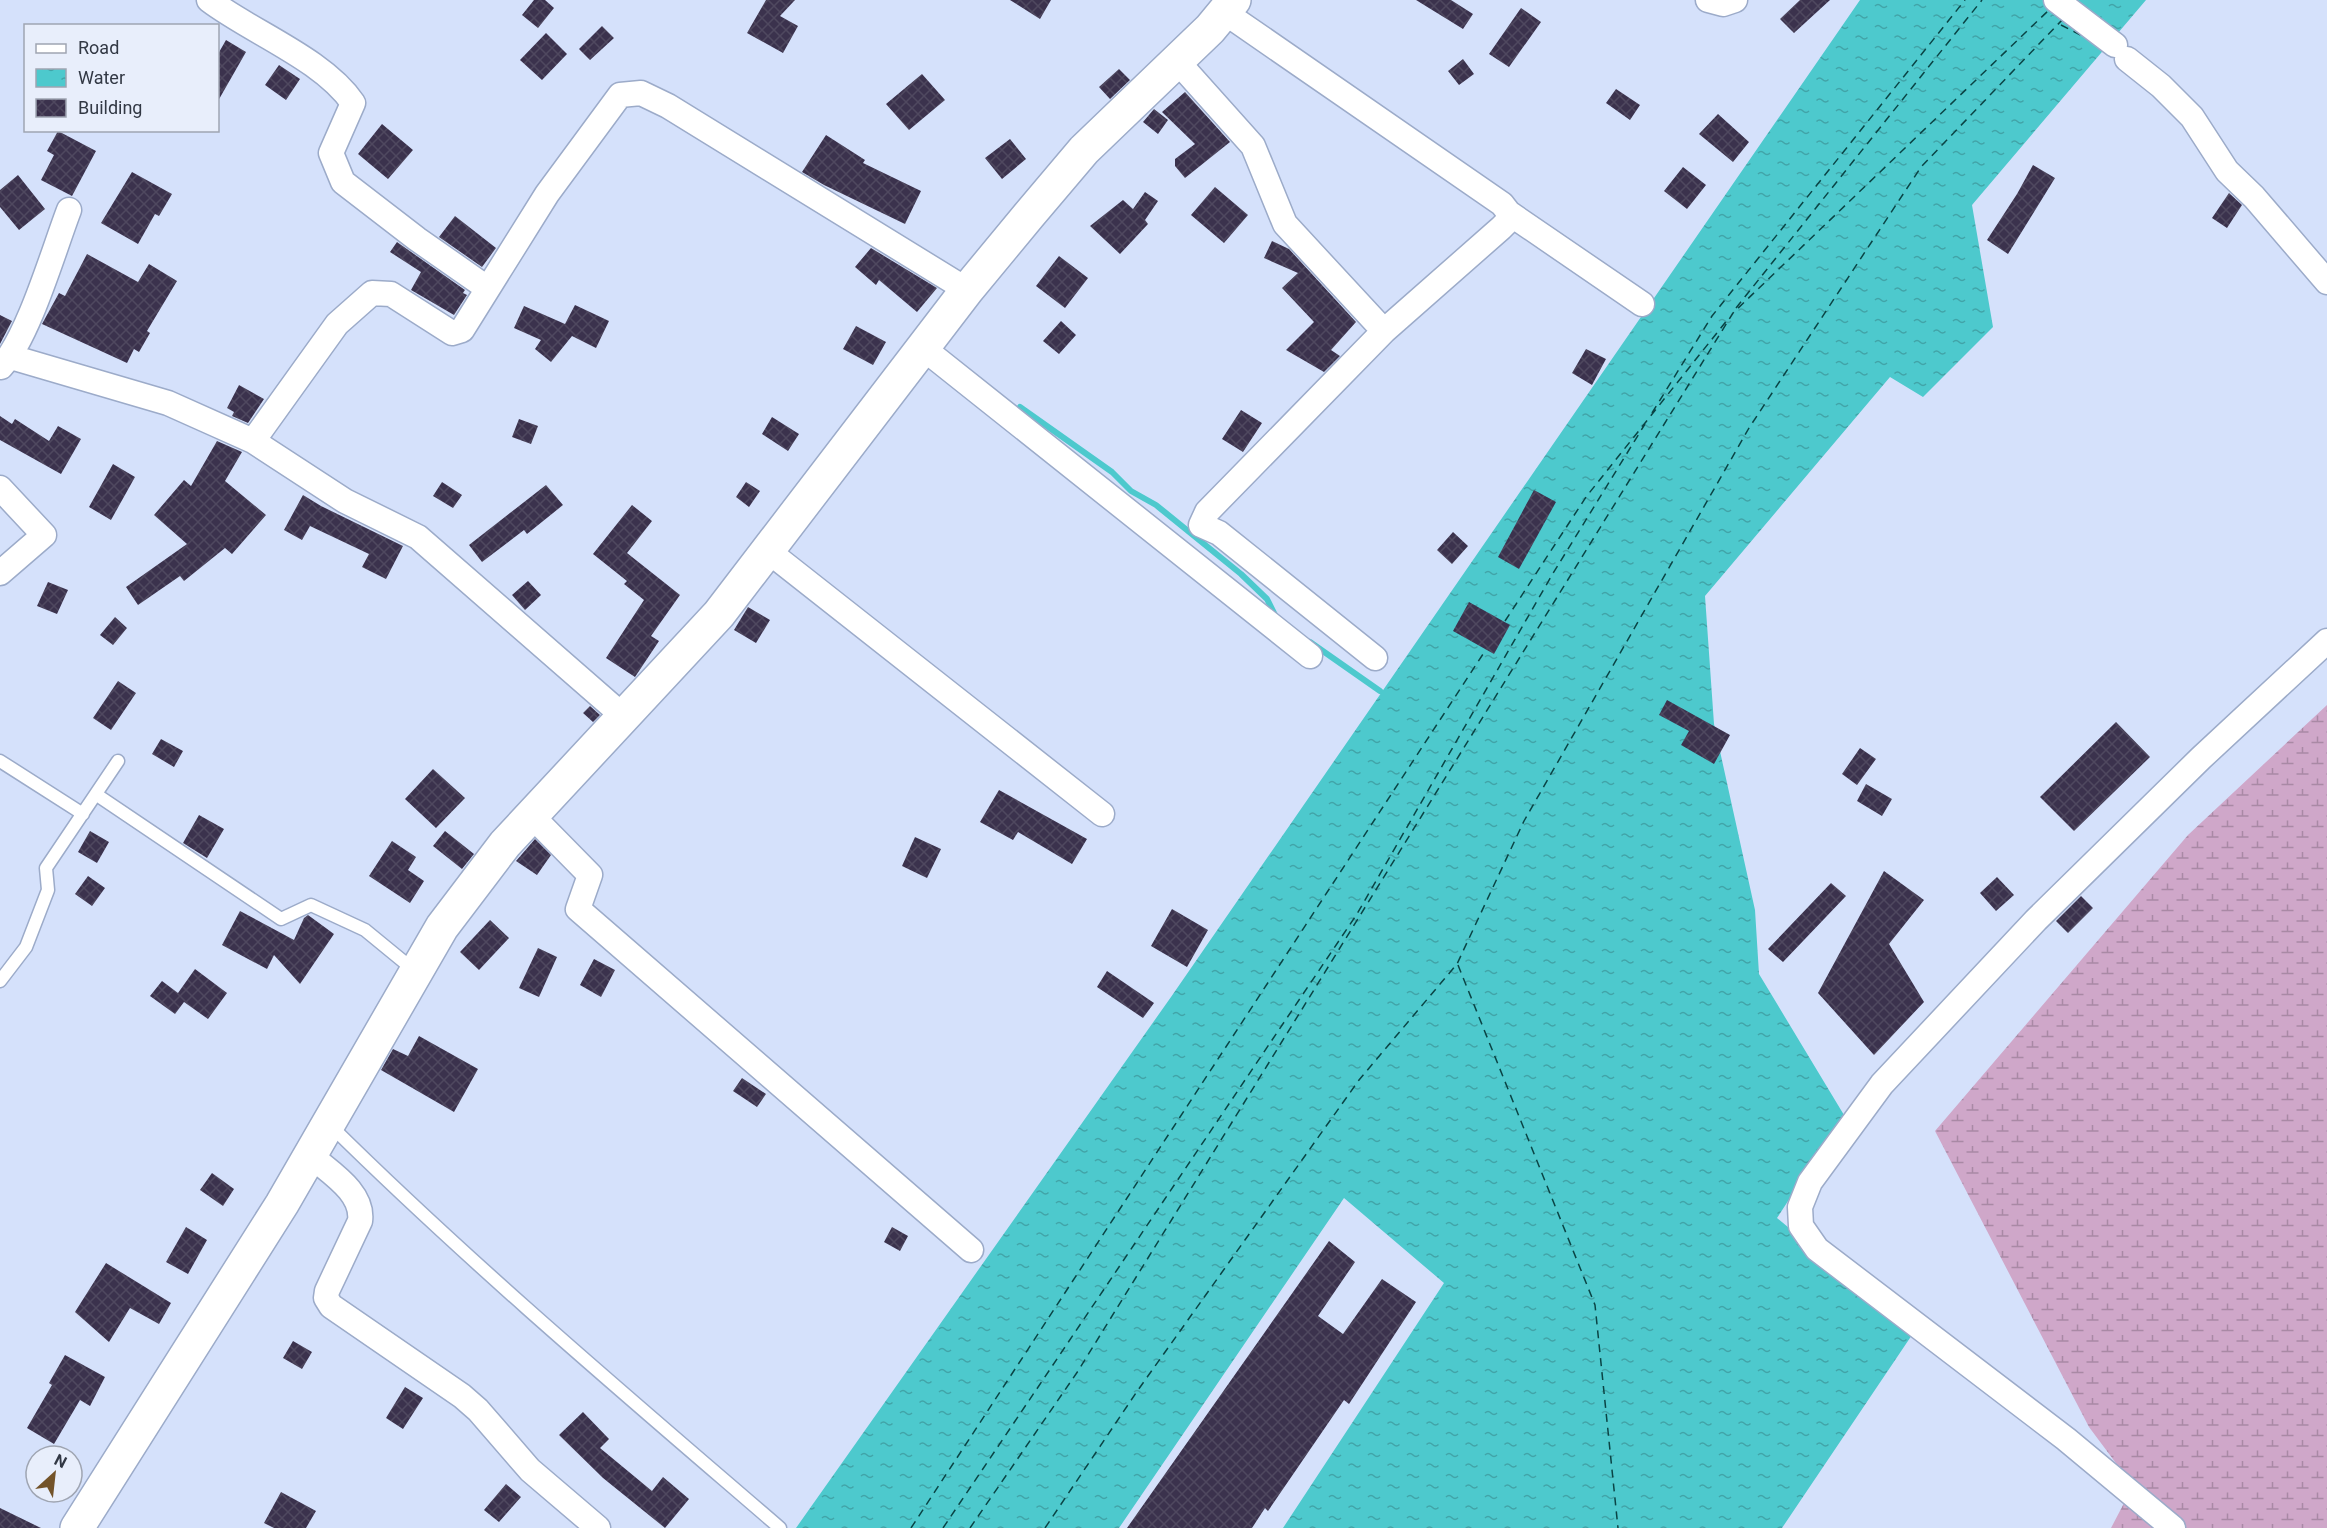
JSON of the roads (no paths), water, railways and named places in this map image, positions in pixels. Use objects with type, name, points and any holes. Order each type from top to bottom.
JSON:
[{"type":"main road","points":[[77,1528],[201,1334],[310,1155],[442,927],[504,844],[622,715],[645,695],[719,614],[967,290],[1084,150],[1177,61],[1229,6]]},
{"type":"street","points":[[209,0],[279,42],[344,90],[353,103],[332,153],[343,182],[417,239],[487,288]]},
{"type":"street","points":[[1708,0],[1723,4],[1735,0]]},
{"type":"street","points":[[2056,0],[2162,86],[2192,117],[2227,171],[2254,197],[2327,282]]},
{"type":"street","points":[[1229,6],[1503,204],[1509,213],[1642,304]]},
{"type":"street","points":[[1177,61],[1253,146],[1285,224],[1384,331]]},
{"type":"street","points":[[253,441],[337,324],[372,293],[391,294],[452,333],[462,330],[547,194],[620,94],[641,93],[668,106],[967,290]]},
{"type":"street","points":[[69,210],[5,362],[168,403],[253,441],[345,501],[418,537],[622,715]]},
{"type":"street","points":[[1375,658],[1219,533],[1201,525],[1207,512],[1384,331],[1501,228],[1508,221],[1509,213]]},
{"type":"street","points":[[922,348],[1310,656]]},
{"type":"street","points":[[0,488],[44,535],[0,573]]},
{"type":"street","points":[[768,551],[1102,814]]},
{"type":"street","points":[[2173,1528],[2066,1439],[1817,1249],[1801,1226],[1800,1207],[1810,1182],[1882,1084],[1959,1000],[2202,758],[2327,640]]},
{"type":"street","points":[[531,815],[590,875],[578,909],[971,1250]]},
{"type":"street","points":[[310,1155],[358,1198],[362,1209],[360,1221],[327,1291],[326,1298],[331,1306],[462,1396],[478,1410],[531,1470],[598,1528]]},
{"type":"lane","points":[[0,761],[83,814]]},
{"type":"lane","points":[[0,981],[26,947],[48,890],[46,868],[118,761]]},
{"type":"lane","points":[[97,795],[281,919],[311,905],[365,930],[415,971]]},
{"type":"lane","points":[[328,1123],[392,1185],[553,1331],[780,1528]]},
{"type":"water","points":[[1860,0],[2146,0],[1972,205],[1993,327],[1923,397],[1890,377],[1705,596],[1714,724],[1755,910],[1759,974],[1844,1115],[1777,1218],[1914,1332],[1782,1528],[1283,1528],[1444,1283],[1344,1198],[1119,1528],[796,1528],[1171,997]]},
{"type":"waterway","points":[[1020,407],[1112,472],[1131,491],[1156,505],[1241,574],[1267,599],[1277,619]]},
{"type":"waterway","points":[[1310,642],[1380,691]]}]
